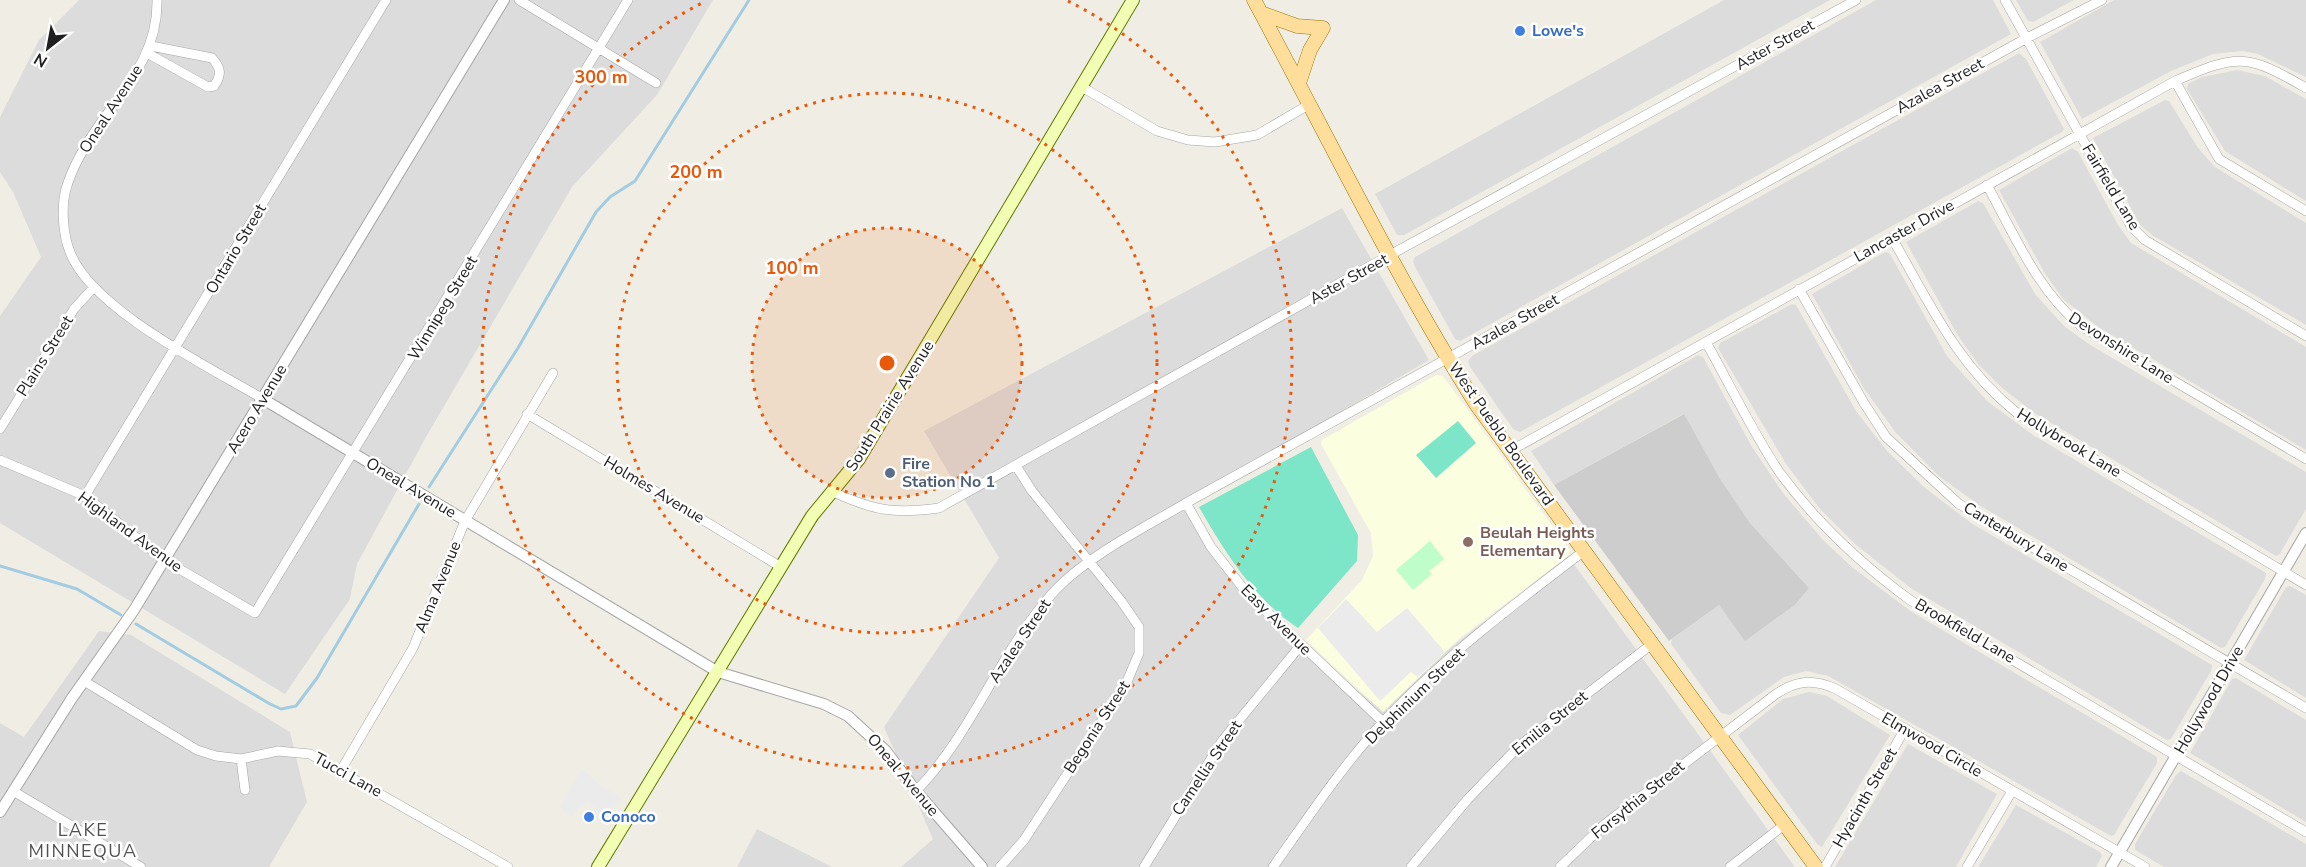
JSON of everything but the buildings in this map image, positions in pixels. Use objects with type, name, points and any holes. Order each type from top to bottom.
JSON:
[{"type":"main road","name":"South Prairie Avenue","points":[[598,867],[812,516],[860,459],[1133,0]]},
{"type":"main road","name":"West Pueblo Boulevard","points":[[1254,0],[1448,359],[1476,404],[1816,867]]},
{"type":"main road","points":[[1261,13],[1297,26],[1323,28],[1310,50],[1299,83]]},
{"type":"street","name":"Oneal Avenue","points":[[157,0],[158,24],[149,50],[75,164],[65,191],[64,222],[70,252],[94,286],[131,319],[718,672],[824,704],[848,716],[886,751],[916,791],[982,867]]},
{"type":"street","name":"Ontario Street","points":[[85,496],[386,0]]},
{"type":"street","name":"Acero Avenue","points":[[0,812],[84,681],[123,628],[504,0]]},
{"type":"street","points":[[519,0],[656,83]]},
{"type":"street","name":"Winnipeg Street","points":[[255,614],[355,454],[628,0]]},
{"type":"street","name":"Aster Street","points":[[833,492],[870,508],[906,513],[939,507],[1391,255],[1856,0]]},
{"type":"street","name":"Fairfield Lane","points":[[2005,0],[2131,226],[2145,240],[2306,336]]},
{"type":"street","name":"Azalea Street","points":[[916,791],[938,768],[1011,651],[1051,595],[1090,562],[1186,502],[2026,38],[2102,0]]},
{"type":"street","points":[[149,50],[212,58],[219,65],[219,79],[214,86],[208,87],[149,50]]},
{"type":"street","name":"Lancaster Drive","points":[[1510,451],[2175,81],[2212,65],[2254,61],[2306,88]]},
{"type":"street","points":[[2175,81],[2219,159],[2306,211]]},
{"type":"street","points":[[1082,87],[1157,131],[1188,140],[1215,142],[1257,135],[1310,104]]},
{"type":"street","name":"Devonshire Lane","points":[[1987,185],[2046,290],[2063,311],[2081,326],[2306,459]]},
{"type":"street","name":"Hollybrook Lane","points":[[1892,238],[1959,354],[1995,395],[2017,413],[2306,585]]},
{"type":"street","name":"Plains Street","points":[[0,429],[74,309],[94,286]]},
{"type":"street","name":"Canterbury Lane","points":[[1799,290],[1864,403],[1887,437],[1928,478],[1959,504],[2306,708]]},
{"type":"street","name":"Brookfield Lane","points":[[1706,342],[1780,472],[1828,530],[1857,558],[1910,600],[2306,832]]},
{"type":"street","name":"Alma Avenue","points":[[341,770],[413,648],[465,520],[553,373]]},
{"type":"street","name":"Holmes Avenue","points":[[527,414],[781,567]]},
{"type":"street","name":"Highland Avenue","points":[[0,459],[85,496],[164,560],[255,614]]},
{"type":"street","name":"Begonia Street","points":[[1000,867],[1024,840],[1126,684],[1139,653],[1139,627],[1032,491],[1016,466]]},
{"type":"street","name":"Easy Avenue","points":[[1186,502],[1211,547],[1246,592],[1300,646],[1383,722]]},
{"type":"street","name":"Hollywood Drive","points":[[2111,867],[2306,533]]},
{"type":"street","name":"Delphinium Street","points":[[1273,867],[1343,770],[1383,722],[1436,671],[1508,609],[1584,551]]},
{"type":"street","name":"Emilia Street","points":[[1411,867],[1467,800],[1519,746],[1652,644]]},
{"type":"street","name":"Camellia Street","points":[[1144,867],[1222,741],[1300,646]]},
{"type":"street","name":"Tucci Lane","points":[[84,681],[197,750],[216,756],[241,759],[278,751],[310,754],[508,867]]},
{"type":"street","name":"Elmwood Circle","points":[[1719,735],[1787,687],[1805,681],[1824,684],[2145,867]]},
{"type":"street","name":"Hyacinth Street","points":[[1825,867],[1905,729]]},
{"type":"street","name":"Forsythia Street","points":[[1560,867],[1605,824],[1719,735]]},
{"type":"street","points":[[241,759],[245,790]]},
{"type":"street","points":[[13,791],[141,867]]},
{"type":"street","points":[[1967,867],[2012,791]]},
{"type":"street","points":[[1730,867],[1784,825]]},
{"type":"shaded area","points":[[79,0],[713,0],[657,95],[572,187],[426,437],[357,564],[350,599],[285,694],[0,523],[0,316],[41,257],[13,192],[0,172],[0,117],[39,40]]},
{"type":"shaded area","points":[[1724,0],[1830,0],[1404,235],[1397,235],[1375,194]]},
{"type":"shaded area","points":[[1876,0],[1993,0],[2011,34],[1460,341],[1455,339],[1415,267],[1413,261],[1415,257]]},
{"type":"shaded area","points":[[2016,0],[2074,0],[2033,22],[2028,21]]},
{"type":"shaded area","points":[[2114,0],[2306,0],[2306,77],[2258,54],[2243,51],[2213,54],[2171,71],[2082,119],[2040,42]]},
{"type":"shaded area","points":[[2019,53],[2026,59],[2064,129],[2062,132],[1520,432],[1513,429],[1470,367],[1468,361],[1472,356]]},
{"type":"shaded area","points":[[2237,70],[2265,76],[2306,99],[2306,201],[2225,151],[2187,89],[2188,84],[2202,77]]},
{"type":"shaded area","points":[[2165,100],[2169,101],[2198,148],[2215,167],[2306,223],[2306,325],[2152,235],[2140,225],[2093,138]]},
{"type":"shaded area","points":[[2072,148],[2078,152],[2118,225],[2131,243],[2306,347],[2306,450],[2098,327],[2063,299],[2044,272],[1999,190]]},
{"type":"shaded area","points":[[1978,201],[1983,203],[2035,294],[2065,327],[2092,346],[2306,472],[2306,509],[2279,555],[2276,556],[2034,413],[2001,387],[1978,364],[1957,334],[1906,242]]},
{"type":"shaded area","points":[[1342,208],[1429,360],[1186,502],[1211,547],[1300,646],[1383,711],[1445,652],[1568,556],[1795,867],[901,867],[933,839],[884,727],[999,558],[924,431]]},
{"type":"shaded area","points":[[1885,252],[1890,254],[1947,356],[1987,401],[2033,435],[2266,573],[2265,579],[2225,647],[2221,648],[1979,505],[1940,477],[1896,433],[1863,387],[1812,294]]},
{"type":"shaded area","points":[[1792,304],[1796,305],[1856,411],[1887,451],[1924,487],[1971,523],[2212,665],[2211,671],[2171,739],[2167,740],[1912,589],[1856,545],[1820,509],[1786,464],[1718,348],[1720,343]]},
{"type":"shaded area","points":[[1698,355],[1703,357],[1752,447],[1783,493],[1823,540],[1853,568],[1912,612],[2157,757],[2157,763],[2114,835],[2111,836],[1828,676],[1806,671],[1784,677],[1730,715],[1721,713],[1671,644],[1672,639],[1719,605],[1746,640],[1795,605],[1809,588],[1750,523],[1719,477],[1683,414],[1554,485],[1531,451]]},
{"type":"shaded area","name":"Beulah Heights Elementary","points":[[1436,375],[1443,376],[1570,550],[1568,556],[1460,638],[1383,712],[1306,640],[1362,580],[1373,556],[1371,533],[1321,444],[1322,440]]},
{"type":"shaded area","points":[[1684,414],[1719,477],[1750,523],[1809,588],[1795,605],[1745,641],[1719,605],[1669,641],[1554,485]]},
{"type":"shaded area","points":[[2290,586],[2306,595],[2306,698],[2244,660],[2286,587]]},
{"type":"shaded area","points":[[1346,599],[1377,632],[1407,608],[1445,652],[1418,677],[1411,672],[1380,701],[1318,628]]},
{"type":"shaded area","points":[[99,631],[131,635],[290,732],[307,802],[269,867],[0,867],[0,723],[24,737]]},
{"type":"shaded area","points":[[2236,678],[2306,720],[2306,822],[2190,753],[2232,679]]},
{"type":"shaded area","points":[[1809,692],[1827,696],[1890,735],[1822,847],[1817,844],[1738,735],[1783,699]]},
{"type":"shaded area","points":[[1908,744],[1997,794],[1956,867],[1835,867]]},
{"type":"shaded area","points":[[582,769],[622,799],[603,816],[588,801],[571,817],[559,807]]},
{"type":"shaded area","points":[[2181,771],[2306,844],[2306,867],[2164,867],[2135,850],[2135,844],[2176,775]]},
{"type":"shaded area","points":[[2016,805],[2100,852],[2102,856],[2096,867],[1978,867]]},
{"type":"shaded area","points":[[757,829],[832,867],[737,867]]},
{"type":"green space","points":[[1458,421],[1476,443],[1436,478],[1416,455]]},
{"type":"green space","points":[[1311,447],[1358,535],[1357,561],[1298,628],[1267,603],[1254,589],[1230,557],[1199,507]]},
{"type":"green space","points":[[1430,541],[1444,559],[1429,571],[1432,574],[1413,590],[1396,570]]},
{"type":"waterway","points":[[429,487],[518,348],[596,212],[610,197],[635,181],[749,0]]},
{"type":"waterway","points":[[136,624],[270,704],[281,709],[296,706],[317,678],[419,504]]},
{"type":"waterway","points":[[0,566],[77,589],[121,615]]},
{"type":"place","name":"Lowe's","points":[[1520,31]]},
{"type":"place","name":"Fire Station No 1","points":[[890,473]]},
{"type":"place","name":"Beulah Heights Elementary","points":[[1468,542]]},
{"type":"place","name":"Conoco","points":[[589,817]]},
{"type":"district","name":"LAKE MINNEQUA","points":[[83,840]]}]
